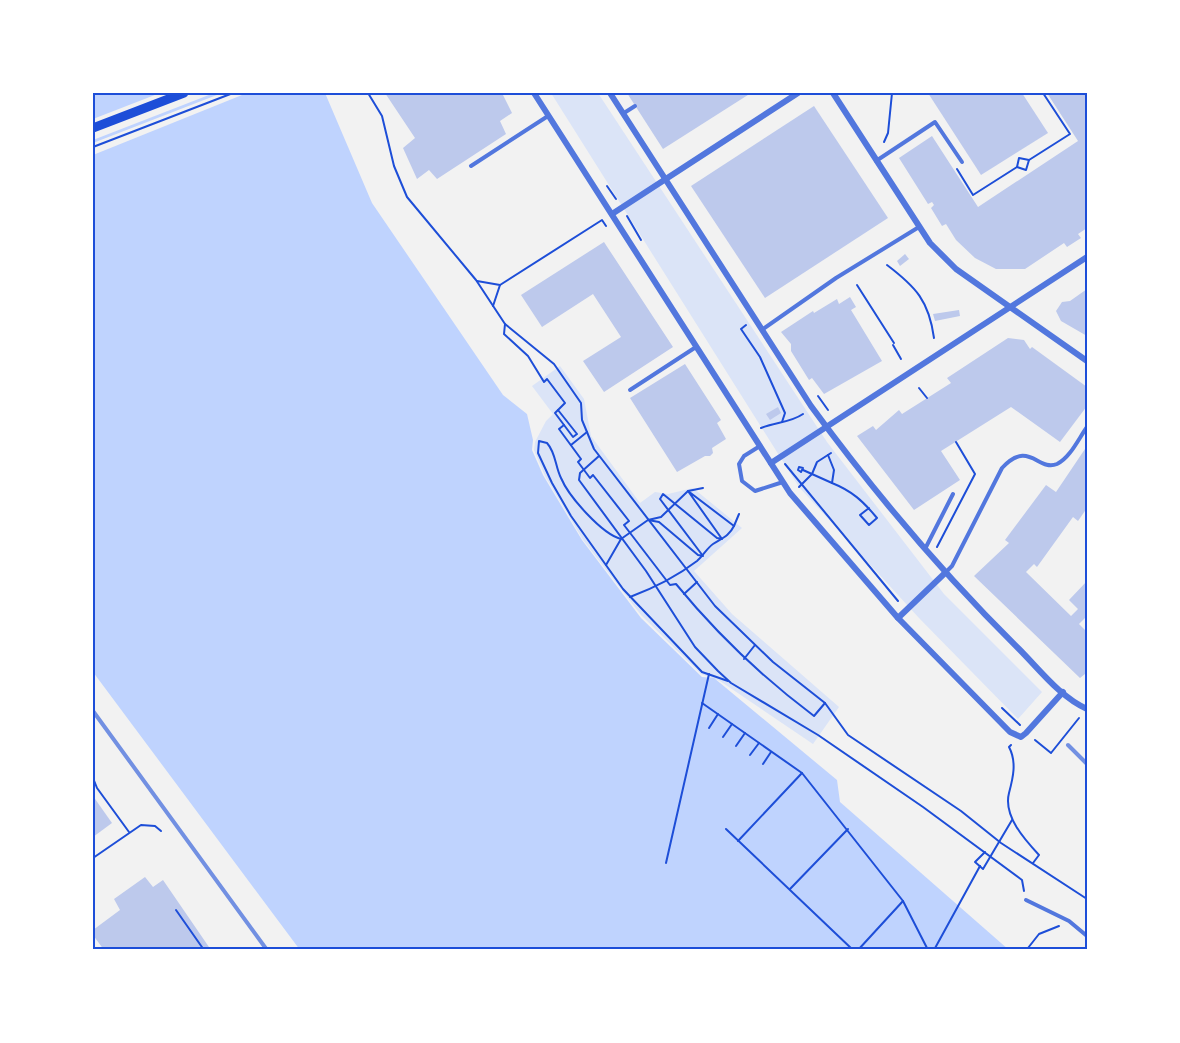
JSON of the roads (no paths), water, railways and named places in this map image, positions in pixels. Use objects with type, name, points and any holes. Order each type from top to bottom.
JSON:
[{"type":"main road","points":[[93,128],[184,93]]},
{"type":"street","points":[[534,93],[783,482],[898,618],[1010,732],[1021,737],[1063,692]]},
{"type":"street","points":[[610,93],[827,427],[945,573],[1063,692],[1087,709]]},
{"type":"street","points":[[612,214],[798,93]]},
{"type":"street","points":[[833,93],[930,243],[956,269],[1087,361]]},
{"type":"street","points":[[771,464],[1087,257]]},
{"type":"street","points":[[898,618],[945,573]]},
{"type":"lane","points":[[623,114],[635,106]]},
{"type":"lane","points":[[471,166],[548,115]]},
{"type":"lane","points":[[876,161],[935,122],[962,162]]},
{"type":"lane","points":[[763,329],[836,278],[919,227]]},
{"type":"lane","points":[[630,390],[697,347]]},
{"type":"lane","points":[[945,573],[952,566],[1002,468],[1011,459],[1023,455],[1046,464],[1057,464],[1070,452],[1087,427]]},
{"type":"lane","points":[[759,446],[744,456],[739,464],[742,481],[755,491],[783,482]]},
{"type":"lane","points":[[925,549],[952,494]]},
{"type":"lane","points":[[1026,900],[1069,921],[1087,936]]},
{"type":"water","points":[[93,93],[325,93],[372,203],[503,395],[527,414],[533,440],[532,450],[543,475],[582,540],[641,618],[702,677],[714,678],[837,780],[840,802],[1009,950],[300,950],[93,672]]},
{"type":"railway","points":[[93,711],[267,950]]},
{"type":"railway","points":[[1068,745],[1087,764]]}]
